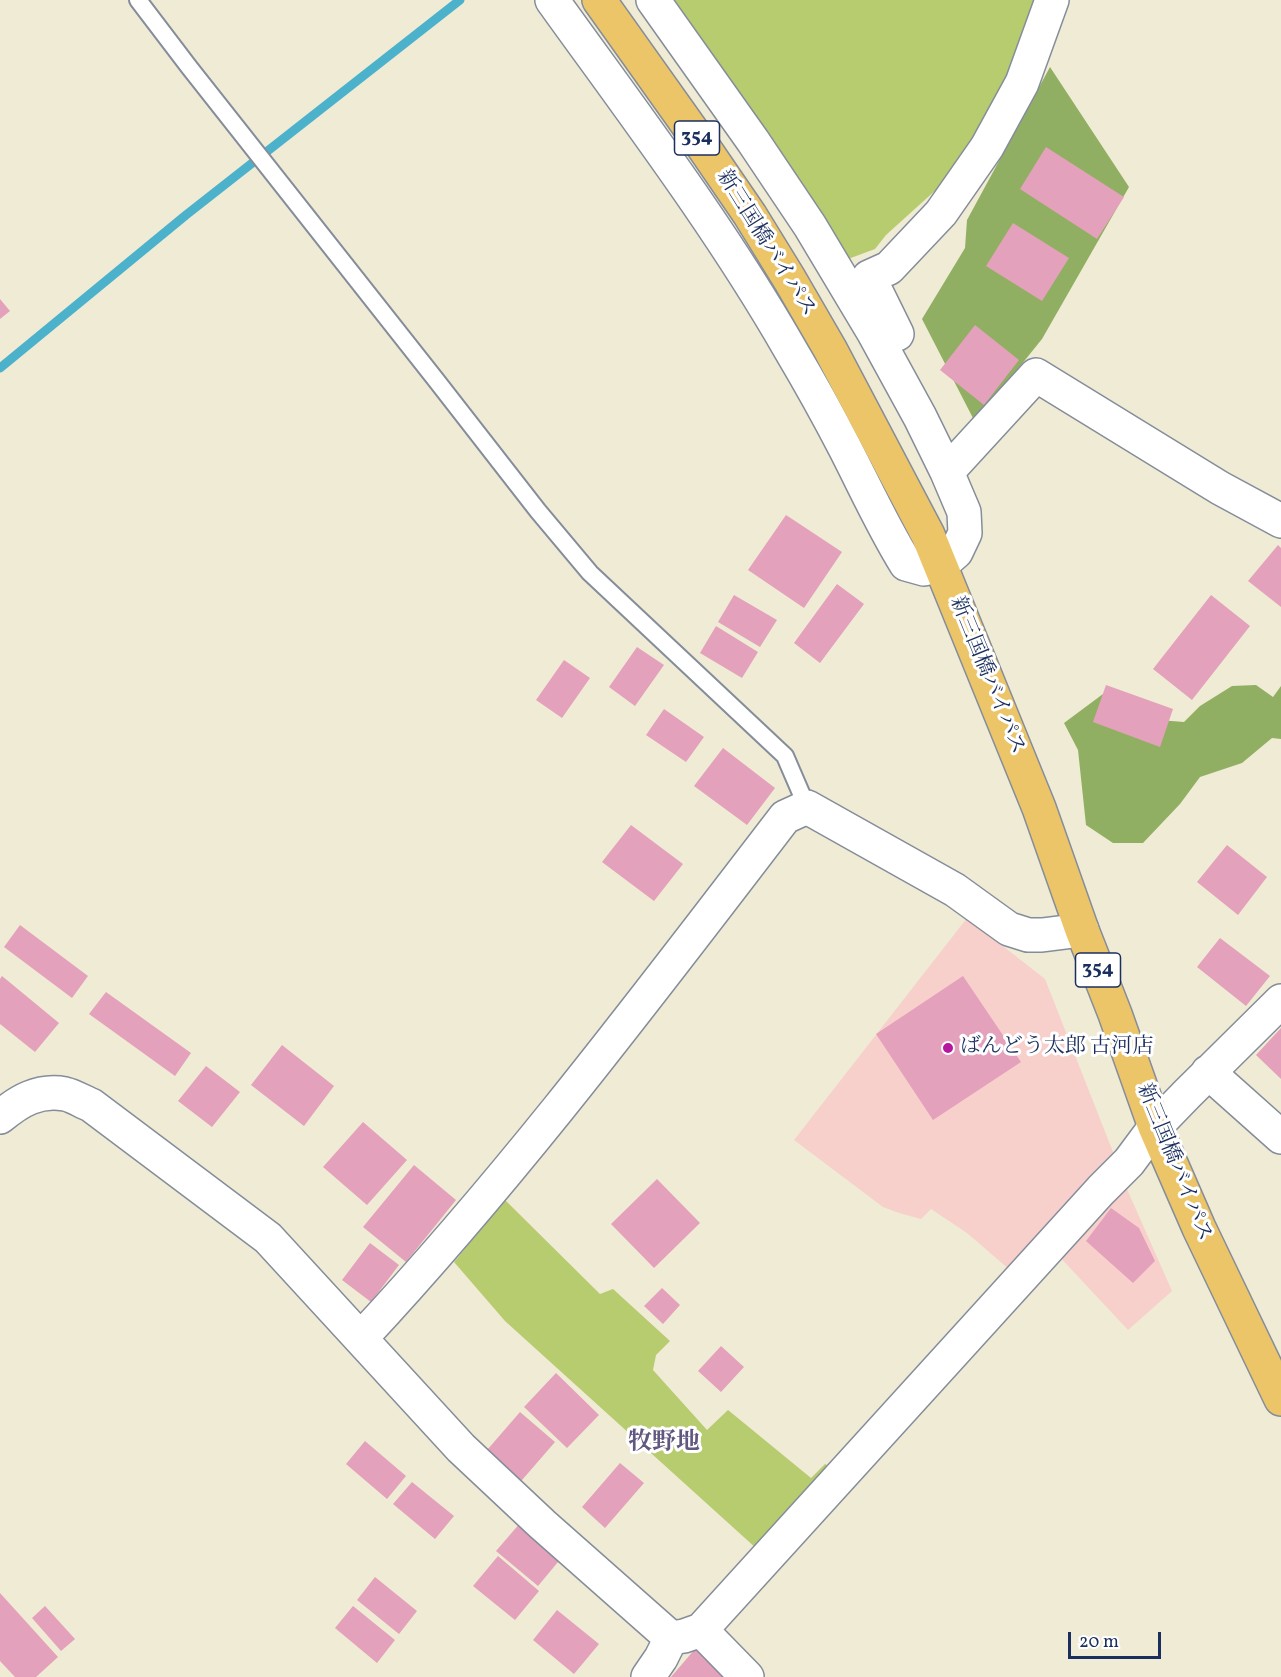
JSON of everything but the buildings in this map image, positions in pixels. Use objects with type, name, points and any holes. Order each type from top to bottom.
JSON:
[{"type":"highway","name":"新三国橋バイパス","points":[[599,0],[750,215],[790,280],[830,349],[928,535],[1039,808],[1155,1127],[1199,1228],[1281,1399]]},
{"type":"street","points":[[552,0],[738,263],[790,348],[844,446],[891,541],[906,564],[924,569],[941,565],[956,552],[965,532],[964,512],[952,465],[869,277],[889,268],[941,213],[987,147],[1022,83],[1052,0]]},
{"type":"street","points":[[652,0],[753,141],[810,226],[921,417],[952,465]]},
{"type":"street","points":[[952,465],[1036,375],[1220,488],[1281,521]]},
{"type":"street","points":[[361,1338],[530,1145],[655,987],[785,816],[807,807],[955,890],[1009,929],[1028,936],[1082,930]]},
{"type":"street","points":[[648,1677],[661,1658],[1129,1162],[1155,1127],[1281,1001]]},
{"type":"street","points":[[1208,1072],[1281,1137]]},
{"type":"street","points":[[0,1117],[15,1104],[39,1094],[65,1094],[91,1105],[268,1238],[461,1448],[542,1524],[686,1634],[747,1677]]},
{"type":"lane","points":[[138,0],[538,511],[590,573],[785,756],[807,807]]},
{"type":"shaded area","points":[[967,918],[1045,979],[1115,1157],[1010,1270],[967,1233],[931,1209],[921,1219],[883,1207],[794,1140]]},
{"type":"shaded area","points":[[1123,1180],[1172,1291],[1128,1330],[1056,1253]]},
{"type":"green space","points":[[671,0],[1042,0],[1004,98],[949,175],[938,188],[886,235],[875,249],[848,259]]},
{"type":"green space","points":[[1050,67],[1129,187],[1042,339],[975,422],[922,319],[965,248],[967,220]]},
{"type":"green space","points":[[1256,685],[1273,697],[1281,686],[1281,739],[1272,738],[1242,763],[1200,777],[1180,804],[1143,843],[1113,843],[1086,825],[1078,750],[1064,723],[1103,694],[1134,718],[1184,722],[1200,706],[1232,686]]},
{"type":"green space","points":[[505,1200],[600,1294],[613,1289],[670,1341],[656,1355],[653,1370],[707,1430],[728,1410],[811,1478],[825,1464],[830,1467],[757,1549],[505,1321],[454,1262]]},
{"type":"waterway","points":[[0,368],[186,215],[460,0]]},
{"type":"place","name":"ばんどう太郎 古河店","points":[[948,1048]]},
{"type":"district","name":"牧野地","points":[[664,1445]]}]
